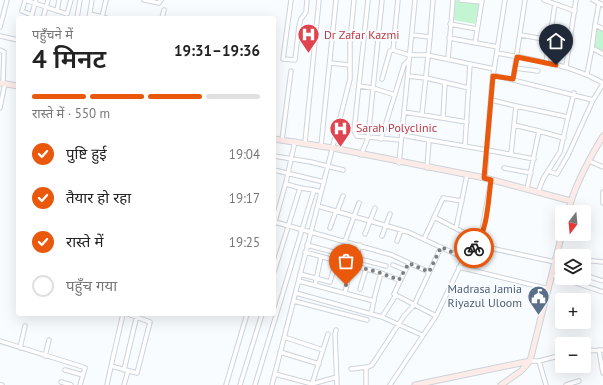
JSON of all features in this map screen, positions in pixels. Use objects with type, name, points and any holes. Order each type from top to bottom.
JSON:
[{"type":"street","points":[[0,27],[2,10],[7,0]]},
{"type":"street","points":[[44,16],[48,0]]},
{"type":"street","points":[[56,11],[59,0]]},
{"type":"street","points":[[67,14],[71,0]]},
{"type":"street","points":[[77,16],[80,0]]},
{"type":"street","points":[[89,16],[92,0]]},
{"type":"street","points":[[104,16],[106,0]]},
{"type":"street","points":[[144,0],[159,3],[161,0]]},
{"type":"street","points":[[291,0],[283,59],[295,60],[301,19],[306,12],[307,0]]},
{"type":"street","points":[[305,143],[319,0]]},
{"type":"street","points":[[321,146],[336,0]]},
{"type":"street","points":[[272,385],[350,79],[350,41],[354,0]]},
{"type":"street","points":[[368,0],[354,131],[357,136],[401,140]]},
{"type":"street","points":[[361,155],[368,138],[382,0]]},
{"type":"street","points":[[382,79],[390,51],[393,50],[398,0]]},
{"type":"street","points":[[380,139],[408,60],[415,0]]},
{"type":"street","points":[[422,114],[433,0]]},
{"type":"street","points":[[448,59],[453,0]]},
{"type":"street","points":[[461,0],[482,1],[475,43]]},
{"type":"street","points":[[484,178],[493,76],[505,0]]},
{"type":"street","points":[[513,79],[521,35],[525,0]]},
{"type":"street","points":[[544,0],[575,11]]},
{"type":"street","points":[[566,66],[576,0]]},
{"type":"street","points":[[587,74],[595,25],[601,4],[593,0]]},
{"type":"street","points":[[30,16],[22,11],[25,1],[36,2],[46,8],[74,16]]},
{"type":"street","points":[[32,16],[36,2]]},
{"type":"street","points":[[546,63],[555,4]]},
{"type":"street","points":[[162,16],[164,10]]},
{"type":"street","points":[[450,24],[477,29]]},
{"type":"street","points":[[595,25],[603,29]]},
{"type":"street","points":[[412,35],[430,37]]},
{"type":"street","points":[[521,35],[549,40]]},
{"type":"street","points":[[0,36],[16,40]]},
{"type":"street","points":[[449,38],[498,47]]},
{"type":"street","points":[[592,48],[603,54]]},
{"type":"street","points":[[0,50],[4,52],[0,108]]},
{"type":"street","points":[[393,50],[409,55],[427,55],[494,69]]},
{"type":"street","points":[[497,53],[566,66],[587,74],[603,84],[557,174],[548,172]]},
{"type":"street","points":[[330,63],[350,65]]},
{"type":"street","points":[[465,145],[470,64]]},
{"type":"street","points":[[400,162],[408,76],[406,66]]},
{"type":"street","points":[[515,68],[538,71]]},
{"type":"street","points":[[282,140],[291,71]]},
{"type":"street","points":[[408,76],[426,78],[469,88]]},
{"type":"street","points":[[493,76],[574,93],[594,100]]},
{"type":"street","points":[[443,118],[445,82]]},
{"type":"street","points":[[2,83],[16,86]]},
{"type":"street","points":[[359,86],[373,88],[395,95]]},
{"type":"street","points":[[538,192],[543,179],[560,152],[574,93]]},
{"type":"street","points":[[491,100],[568,117]]},
{"type":"street","points":[[511,154],[516,106]]},
{"type":"street","points":[[404,112],[467,122]]},
{"type":"street","points":[[514,125],[564,138]]},
{"type":"street","points":[[527,189],[539,132]]},
{"type":"street","points":[[402,135],[534,158]]},
{"type":"street","points":[[570,205],[589,161],[603,136]]},
{"type":"street","points":[[276,139],[333,148],[361,155],[484,178],[571,201]]},
{"type":"street","points":[[427,168],[430,140]]},
{"type":"street","points":[[276,216],[286,184],[295,141]]},
{"type":"street","points":[[276,156],[343,170]]},
{"type":"street","points":[[589,161],[603,166]]},
{"type":"street","points":[[504,168],[531,173]]},
{"type":"street","points":[[276,170],[324,182]]},
{"type":"street","points":[[456,228],[467,175]]},
{"type":"street","points":[[390,385],[436,316],[464,258],[480,241],[491,180]]},
{"type":"street","points":[[286,184],[321,192]]},
{"type":"street","points":[[276,265],[300,188]]},
{"type":"street","points":[[276,315],[314,190]]},
{"type":"street","points":[[603,192],[603,203]]},
{"type":"street","points":[[330,228],[343,196]]},
{"type":"street","points":[[424,239],[443,198],[462,201]]},
{"type":"street","points":[[345,241],[359,203]]},
{"type":"street","points":[[318,206],[401,230],[464,258]]},
{"type":"street","points":[[365,234],[375,208]]},
{"type":"street","points":[[382,236],[390,214]]},
{"type":"street","points":[[434,217],[480,241]]},
{"type":"street","points":[[276,223],[288,225],[392,255],[429,272]]},
{"type":"street","points":[[397,241],[401,230]]},
{"type":"street","points":[[307,244],[386,266]]},
{"type":"street","points":[[356,258],[360,245]]},
{"type":"street","points":[[476,245],[555,260]]},
{"type":"street","points":[[366,385],[365,369],[372,365],[399,324],[414,305],[441,247]]},
{"type":"street","points":[[305,252],[381,273],[399,280]]},
{"type":"street","points":[[315,285],[315,278],[321,257]]},
{"type":"street","points":[[300,274],[330,282],[336,261]]},
{"type":"street","points":[[591,261],[603,262]]},
{"type":"street","points":[[382,317],[396,295],[394,292],[409,263]]},
{"type":"street","points":[[345,293],[351,265]]},
{"type":"street","points":[[393,265],[405,270]]},
{"type":"street","points":[[501,385],[521,371],[530,361],[555,266]]},
{"type":"street","points":[[459,267],[549,289]]},
{"type":"street","points":[[360,289],[366,269]]},
{"type":"street","points":[[372,314],[381,273]]},
{"type":"street","points":[[552,275],[603,292]]},
{"type":"street","points":[[591,277],[603,281]]},
{"type":"street","points":[[299,280],[374,301]]},
{"type":"street","points":[[296,293],[382,317],[422,335]]},
{"type":"street","points":[[396,295],[436,316]]},
{"type":"street","points":[[294,301],[367,320]]},
{"type":"street","points":[[107,385],[123,316]]},
{"type":"street","points":[[124,385],[137,316]]},
{"type":"street","points":[[111,366],[138,373],[150,322],[139,316]]},
{"type":"street","points":[[226,385],[246,316]]},
{"type":"street","points":[[240,385],[261,316]]},
{"type":"street","points":[[255,385],[276,316]]},
{"type":"street","points":[[20,348],[25,326]]},
{"type":"street","points":[[336,330],[337,385]]},
{"type":"street","points":[[312,384],[328,334]]},
{"type":"street","points":[[284,337],[323,350]]},
{"type":"street","points":[[45,356],[49,340]]},
{"type":"street","points":[[0,341],[84,367],[80,385]]},
{"type":"street","points":[[591,351],[601,350],[603,373]]},
{"type":"street","points":[[280,352],[319,364]]},
{"type":"street","points":[[415,385],[555,357]]},
{"type":"street","points":[[539,361],[546,385]]},
{"type":"street","points":[[350,369],[368,367]]},
{"type":"street","points":[[65,370],[83,375]]},
{"type":"street","points":[[275,374],[312,384],[337,377]]},
{"type":"street","points":[[566,385],[579,381]]},
{"type":"street","points":[[61,382],[71,385]]},
{"type":"green space","points":[[455,0],[480,0],[475,24],[453,20]]},
{"type":"green space","points":[[597,29],[603,31],[603,51],[594,46]]},
{"type":"way so far","points":[[346,285],[351,265],[381,273],[399,280],[409,263],[429,272],[441,247],[464,258],[474,248]]},
{"type":"place","name":"Dr Zafar Kazmi","points":[[309,54]]},
{"type":"place","name":"Sarah Polyclinic","points":[[341,148]]},
{"type":"place","name":"Madrasa Jamia Riyazul Uloom","points":[[538,316]]},
{"type":"route","points":[[474,248],[480,241],[483,232],[491,180],[484,178],[493,76],[513,79],[517,57],[556,65]]}]
